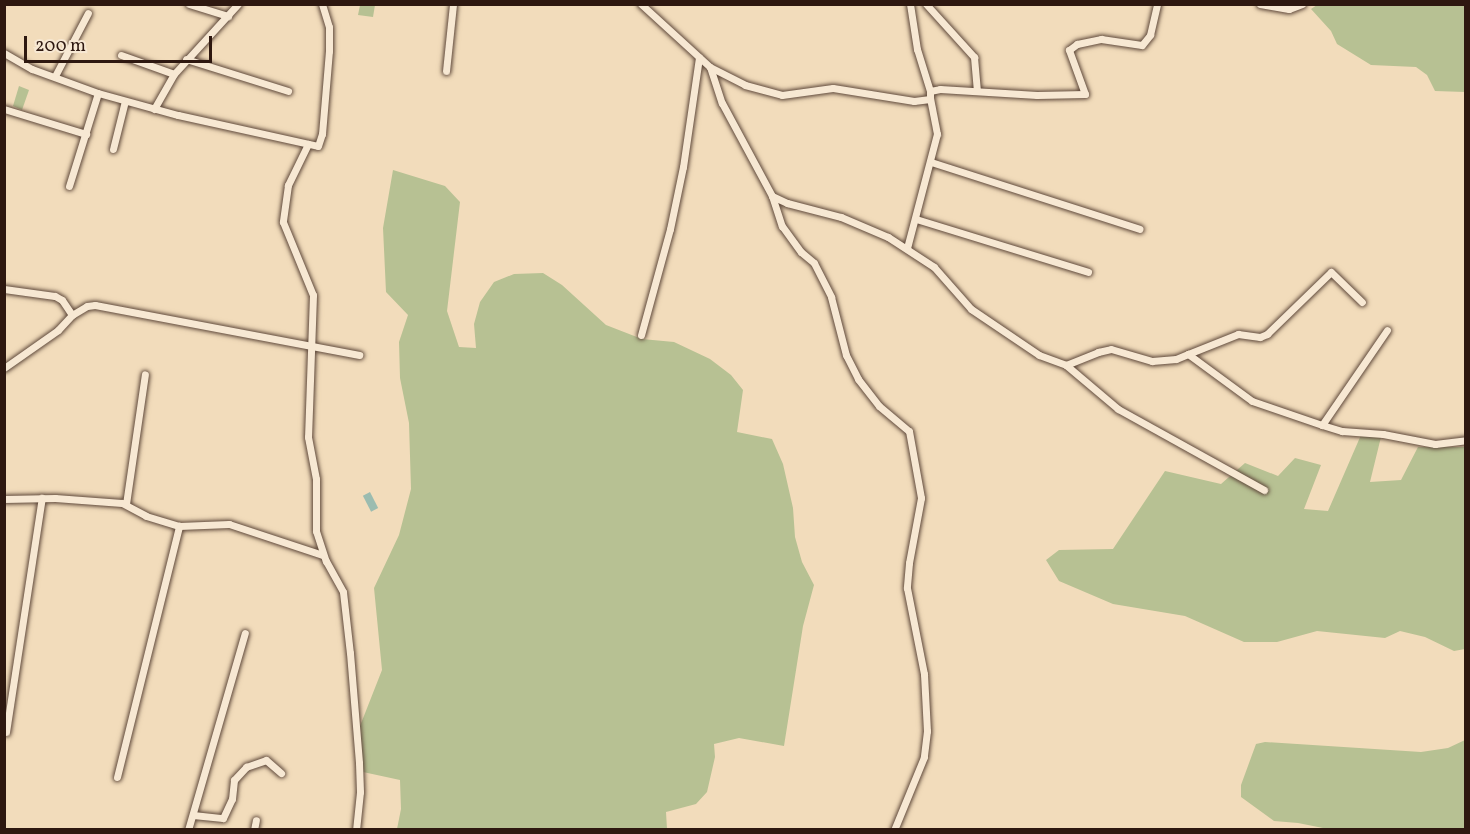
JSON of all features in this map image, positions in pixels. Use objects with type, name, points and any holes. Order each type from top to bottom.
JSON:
[{"type":"street","points":[[189,4],[228,16]]},
{"type":"street","points":[[154,109],[174,74],[186,59],[238,4]]},
{"type":"street","points":[[4,53],[32,69],[125,101],[318,146],[322,134],[329,27],[322,4]]},
{"type":"street","points":[[446,71],[453,4]]},
{"type":"street","points":[[641,4],[710,67],[745,85],[782,95],[833,88],[914,101],[930,95],[977,91],[1037,95],[1084,94],[1069,50],[1077,44],[1101,39],[1142,45],[1150,35],[1157,4]]},
{"type":"street","points":[[907,248],[937,135],[930,95],[917,49],[910,4]]},
{"type":"street","points":[[926,4],[974,57],[977,91]]},
{"type":"street","points":[[1260,4],[1289,9],[1302,4]]},
{"type":"street","points":[[55,76],[88,13]]},
{"type":"street","points":[[121,55],[174,74]]},
{"type":"street","points":[[641,335],[670,229],[681,178],[699,57]]},
{"type":"street","points":[[186,59],[288,91]]},
{"type":"street","points":[[710,67],[731,122],[772,196],[782,226],[801,252],[814,263],[831,297],[846,355],[858,379],[879,406],[909,431],[921,498],[909,563],[907,588],[924,674],[927,731],[924,757],[894,830]]},
{"type":"street","points":[[69,186],[98,93]]},
{"type":"street","points":[[113,149],[125,101]]},
{"type":"street","points":[[4,109],[86,135]]},
{"type":"street","points":[[308,144],[288,185],[284,222],[312,295],[308,436],[316,479],[316,531],[324,555],[343,592],[353,676],[360,783],[356,830]]},
{"type":"street","points":[[931,162],[1140,229]]},
{"type":"street","points":[[772,196],[787,203],[841,217],[888,237],[907,248],[941,274],[971,309],[1039,355],[1066,365],[1118,409],[1264,490]]},
{"type":"street","points":[[916,219],[1088,272]]},
{"type":"street","points":[[1066,365],[1098,351],[1111,350],[1152,361],[1176,359],[1238,333],[1260,337],[1267,333],[1330,272],[1362,302]]},
{"type":"street","points":[[4,289],[55,296],[62,300],[72,315]]},
{"type":"street","points":[[4,368],[58,330],[72,315],[87,306],[104,305],[359,355]]},
{"type":"street","points":[[1322,425],[1387,330]]},
{"type":"street","points":[[1188,354],[1252,401],[1322,425],[1342,431],[1383,434],[1435,444],[1466,440]]},
{"type":"street","points":[[126,504],[145,374]]},
{"type":"street","points":[[4,499],[42,498],[126,504],[146,516],[179,526],[229,524],[324,555]]},
{"type":"street","points":[[6,732],[42,498]]},
{"type":"street","points":[[117,777],[179,526]]},
{"type":"street","points":[[188,830],[245,633]]},
{"type":"street","points":[[193,816],[223,818],[232,799],[234,780],[246,767],[266,760],[281,773]]},
{"type":"street","points":[[254,830],[256,820]]},
{"type":"green space","points":[[360,5],[375,5],[373,17],[358,15]]},
{"type":"green space","points":[[1317,5],[1465,5],[1465,92],[1435,91],[1427,75],[1416,67],[1371,65],[1337,44],[1331,31],[1311,9]]},
{"type":"green space","points":[[19,86],[29,90],[22,110],[13,106]]},
{"type":"green space","points":[[393,170],[445,186],[460,202],[447,311],[459,347],[476,348],[474,324],[480,302],[494,282],[514,274],[543,273],[562,285],[606,325],[642,339],[674,342],[710,359],[731,375],[743,390],[737,432],[772,439],[783,464],[793,508],[795,537],[802,562],[814,585],[803,626],[784,746],[739,738],[714,744],[715,757],[707,792],[696,804],[666,812],[667,829],[397,829],[401,809],[400,780],[363,772],[360,726],[382,670],[374,588],[399,535],[411,489],[409,423],[400,378],[399,342],[408,315],[386,292],[383,228]]},
{"type":"green space","points":[[1361,435],[1381,437],[1370,482],[1401,480],[1418,447],[1465,447],[1465,649],[1454,651],[1425,637],[1400,631],[1385,638],[1317,631],[1277,642],[1244,642],[1185,616],[1113,604],[1059,581],[1046,560],[1059,550],[1113,549],[1165,471],[1221,484],[1245,463],[1278,476],[1295,458],[1321,465],[1304,509],[1328,511]]},
{"type":"green space","points":[[1465,740],[1465,829],[1328,829],[1274,821],[1241,797],[1241,785],[1256,744],[1265,742],[1421,752],[1448,748]]},
{"type":"water","points":[[370,492],[378,508],[371,512],[363,496]]}]
